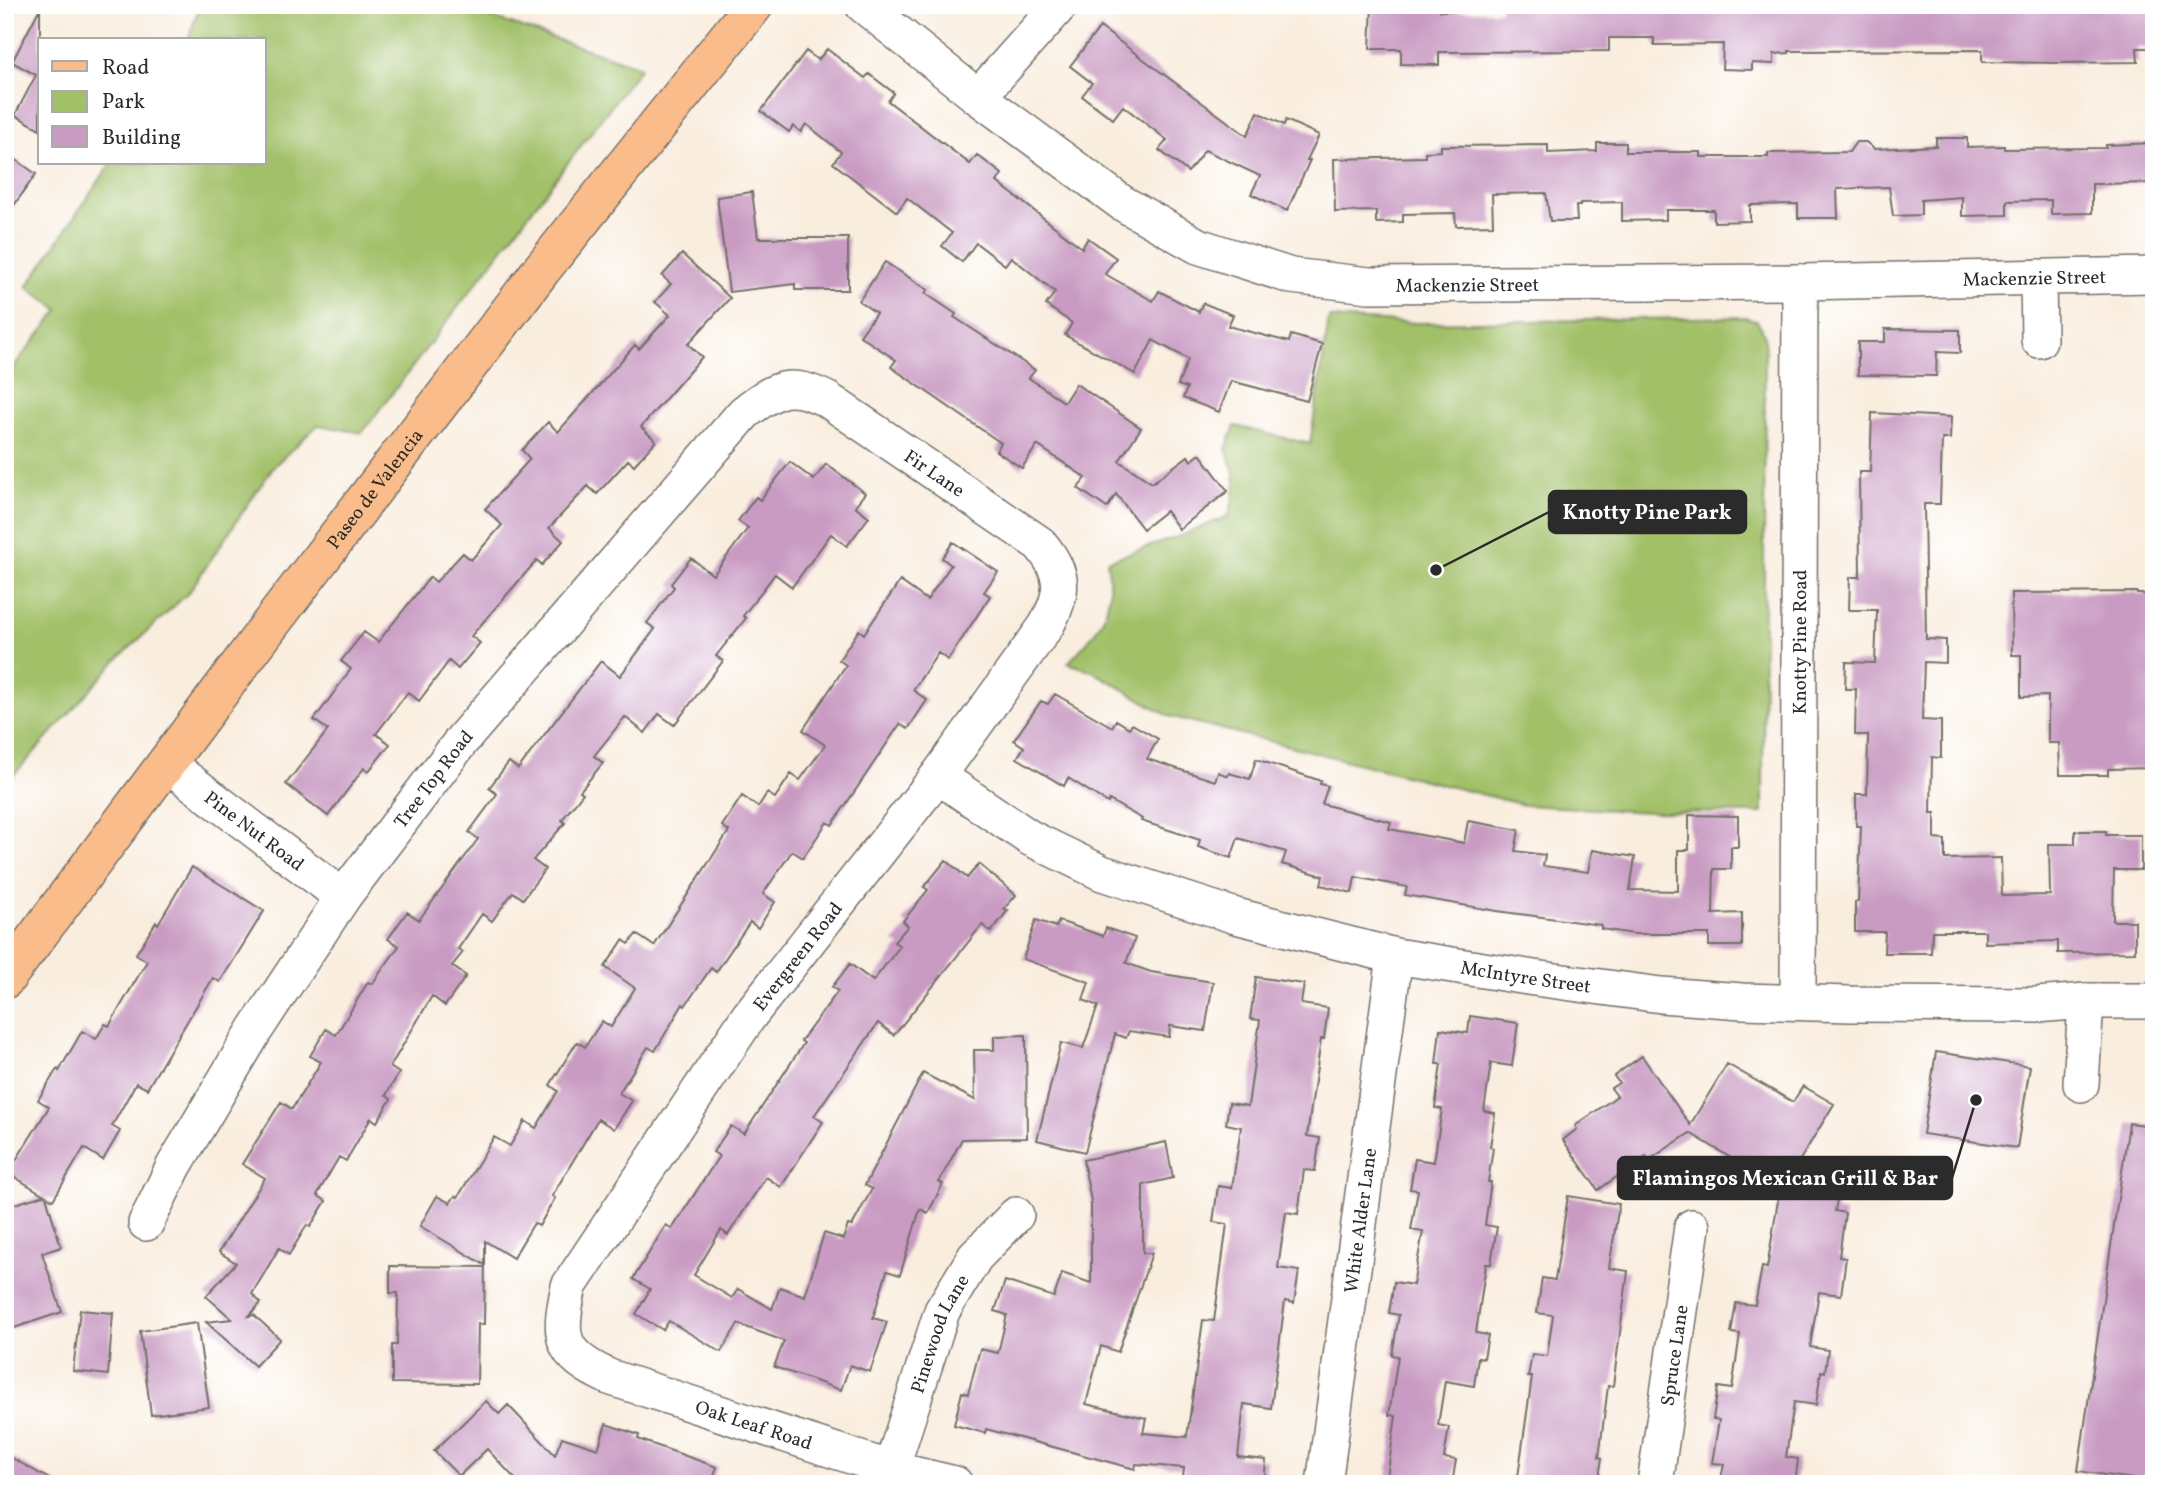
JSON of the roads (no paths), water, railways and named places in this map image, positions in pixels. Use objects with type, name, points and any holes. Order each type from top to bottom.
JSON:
[{"type":"main road","name":"Paseo de Valencia","points":[[5,979],[269,626],[533,280],[754,5]]},
{"type":"street","name":"Mackenzie Street","points":[[863,5],[978,97],[1122,204],[1198,246],[1291,276],[1368,285],[1800,282],[2154,275]]},
{"type":"street","points":[[978,97],[1060,5]]},
{"type":"street","points":[[2038,277],[2039,340]]},
{"type":"street","name":"Knotty Pine Road","points":[[1798,1002],[1800,282]]},
{"type":"street","name":"Fir Lane","points":[[788,388],[807,390],[828,400],[1040,544],[1054,561],[1060,582]]},
{"type":"street","name":"Tree Top Road","points":[[146,1223],[174,1166],[255,1030],[343,897],[462,740],[744,413],[765,396],[788,388]]},
{"type":"street","name":"Evergreen Road","points":[[565,1345],[562,1318],[569,1286],[749,1016],[938,776],[1046,625],[1058,604],[1060,582]]},
{"type":"street","name":"Pine Nut Road","points":[[167,764],[343,897]]},
{"type":"street","name":"McIntyre Street","points":[[938,776],[1030,838],[1102,873],[1236,916],[1395,956],[1661,995],[1798,1002],[2036,1005],[2154,1000]]},
{"type":"street","name":"White Alder Lane","points":[[1324,1484],[1395,956]]},
{"type":"street","points":[[2081,1083],[2086,1001]]},
{"type":"street","name":"Pinewood Lane","points":[[891,1469],[942,1311],[975,1257],[1016,1215]]},
{"type":"street","name":"Spruce Lane","points":[[1654,1484],[1692,1227]]},
{"type":"street","name":"Oak Leaf Road","points":[[565,1345],[586,1366],[609,1377],[891,1469],[955,1484]]},
{"type":"place","name":"Knotty Pine Park","points":[[1436,570]]},
{"type":"place","name":"Flamingos Mexican Grill & Bar","points":[[1976,1100]]}]
